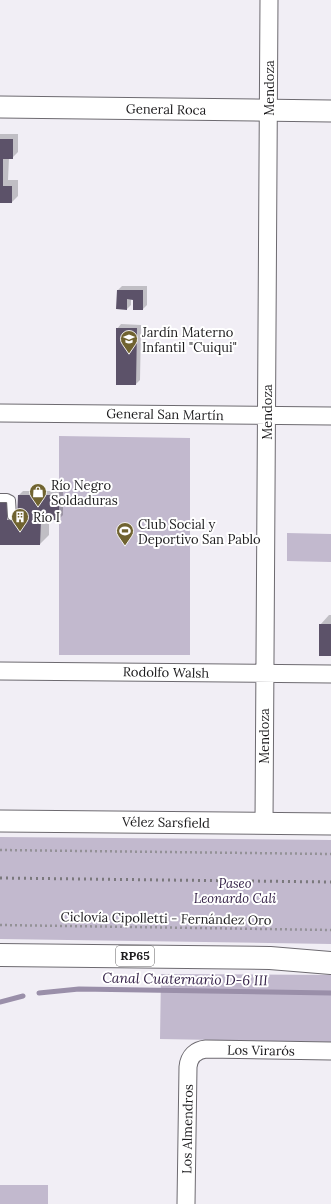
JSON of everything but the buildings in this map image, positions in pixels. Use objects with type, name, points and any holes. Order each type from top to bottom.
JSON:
[{"type":"main road","name":"RP65","points":[[270,958],[331,954]]},
{"type":"main road","name":"RP65","points":[[0,955],[270,958],[331,963]]},
{"type":"street","name":"Mendoza","points":[[264,823],[269,0]]},
{"type":"street","name":"General Roca","points":[[0,107],[331,111]]},
{"type":"street","name":"General San Martín","points":[[0,413],[331,416]]},
{"type":"street","name":"Rodolfo Walsh","points":[[0,671],[331,674]]},
{"type":"street","name":"Vélez Sarsfield","points":[[0,821],[331,824]]},
{"type":"street","name":"Los Virarós","points":[[193,1054],[199,1050],[331,1051]]},
{"type":"street","name":"Los Almendros","points":[[186,1204],[188,1067],[189,1060],[193,1054]]},
{"type":"lane","points":[[0,498],[8,498],[11,500],[12,516]]},
{"type":"path","points":[[0,850],[331,854]]},
{"type":"path","name":"Ciclovía Cipolletti - Fernández Oro","points":[[0,925],[331,930]]},
{"type":"green space","name":"Club Social y Deportivo San Pablo","points":[[59,436],[190,438],[190,655],[59,655]]},
{"type":"green space","points":[[287,533],[331,534],[331,562],[287,561]]},
{"type":"green space","name":"Paseo Leonardo Cali","points":[[0,837],[331,840],[331,944],[0,939]]},
{"type":"green space","points":[[161,974],[331,975],[331,1042],[160,1039]]},
{"type":"green space","points":[[0,1185],[48,1185],[48,1204],[0,1204]]},
{"type":"waterway","name":"Canal Cuaternario D-6 III","points":[[39,993],[79,989],[331,993]]},
{"type":"waterway","name":"Canal Cuaternario D-6 III","points":[[0,1002],[23,996]]},
{"type":"railway","points":[[0,878],[331,882]]},
{"type":"place","name":"Jardín Materno Infantil \"Cuiqui\"","points":[[129,354]]},
{"type":"place","name":"Río Negro Soldaduras","points":[[38,507]]},
{"type":"place","name":"Río I","points":[[20,532]]},
{"type":"place","name":"Club Social y Deportivo San Pablo","points":[[125,546]]}]
